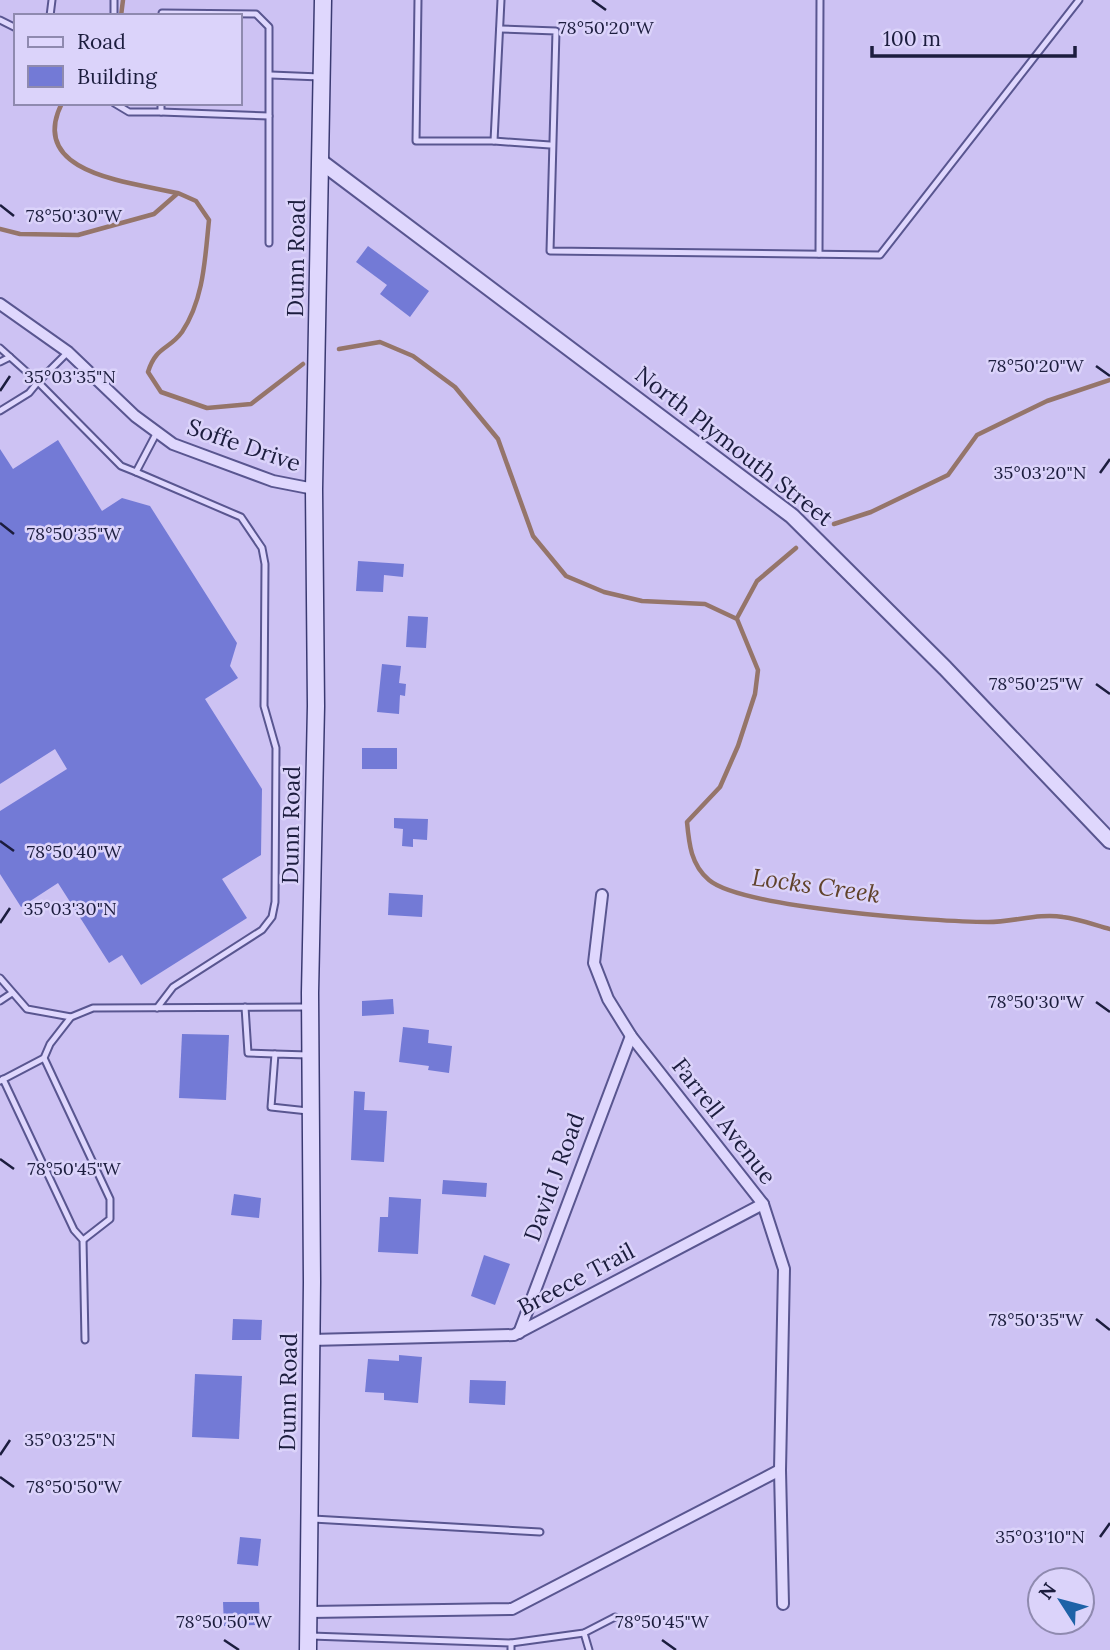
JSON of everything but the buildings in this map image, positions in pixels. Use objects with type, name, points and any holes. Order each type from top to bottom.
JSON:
[{"type":"main road","name":"Dunn Road","points":[[308,1643],[310,1007],[316,706],[314,489],[323,0]]},
{"type":"street","name":"North Plymouth Street","points":[[320,161],[792,516],[945,668],[1110,841]]},
{"type":"street","name":"Soffe Drive","points":[[0,303],[68,352],[156,434],[223,465],[273,481],[314,489]]},
{"type":"street","name":"Farrell Avenue","points":[[602,895],[594,963],[608,999],[631,1036],[763,1204],[784,1269],[780,1470],[783,1604]]},
{"type":"street","name":"David J Road","points":[[519,1333],[631,1036]]},
{"type":"street","name":"Breece Trail","points":[[311,1340],[519,1333],[763,1204]]},
{"type":"street","points":[[310,1612],[512,1609],[780,1470]]},
{"type":"lane","points":[[418,0],[416,141],[494,141],[550,145]]},
{"type":"lane","points":[[494,141],[501,0]]},
{"type":"lane","points":[[819,254],[820,0]]},
{"type":"lane","points":[[500,29],[556,31],[550,145],[550,251],[880,255],[1079,0]]},
{"type":"lane","points":[[162,14],[256,13],[269,27],[269,243]]},
{"type":"lane","points":[[271,75],[322,77]]},
{"type":"lane","points":[[117,105],[129,112],[269,116]]},
{"type":"lane","points":[[161,105],[161,112]]},
{"type":"lane","points":[[0,348],[38,382],[121,466],[235,513],[261,548],[265,564],[264,706],[276,748],[275,902],[272,917],[262,930],[173,987],[157,1008]]},
{"type":"lane","points":[[0,411],[29,393],[68,352]]},
{"type":"lane","points":[[0,362],[10,357]]},
{"type":"lane","points":[[136,472],[156,434]]},
{"type":"lane","points":[[0,978],[27,1009],[72,1017]]},
{"type":"lane","points":[[0,1001],[12,993]]},
{"type":"lane","points":[[245,1007],[248,1053],[311,1055]]},
{"type":"lane","points":[[85,1340],[83,1240],[74,1230],[2,1080],[44,1058],[50,1044],[72,1017],[93,1008],[310,1007]]},
{"type":"lane","points":[[275,1054],[271,1107],[311,1111]]},
{"type":"lane","points":[[44,1058],[110,1199],[110,1219],[83,1240]]},
{"type":"lane","points":[[310,1518],[540,1532]]},
{"type":"lane","points":[[308,1643],[511,1647],[584,1633],[614,1617]]},
{"type":"lane","points":[[584,1633],[589,1650]]},
{"type":"waterway","points":[[121,14],[123,0]]},
{"type":"waterway","points":[[61,105],[55,127],[58,145],[70,160],[111,178],[177,193]]},
{"type":"waterway","name":"Locks Creek","points":[[0,229],[20,234],[78,235],[154,214],[178,193],[196,201],[209,220],[202,278],[195,306],[182,332],[155,357],[148,372],[161,392],[207,408],[251,404],[303,364]]},
{"type":"waterway","name":"Locks Creek","points":[[339,349],[380,342],[413,356],[455,387],[498,439],[533,536],[566,576],[604,592],[642,601],[705,604],[737,619],[758,670],[755,694],[738,746],[720,787],[687,822],[695,861],[709,880],[728,890],[760,898],[842,912],[988,922],[1054,916],[1110,929]]},
{"type":"waterway","points":[[834,524],[871,512],[948,475],[977,435],[1047,401],[1110,380]]},
{"type":"waterway","points":[[737,618],[757,581],[796,548]]}]
